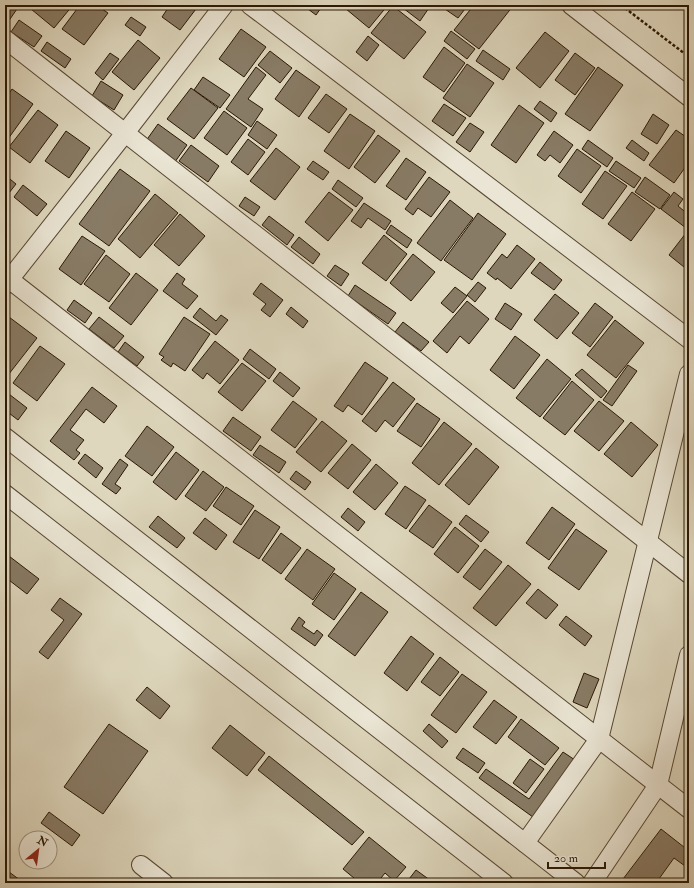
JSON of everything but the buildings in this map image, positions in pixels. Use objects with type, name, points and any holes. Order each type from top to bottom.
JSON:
[{"type":"street","points":[[224,5],[125,133],[6,280],[689,809]]},
{"type":"street","points":[[250,5],[689,339]]},
{"type":"street","points":[[571,5],[689,97]]},
{"type":"street","points":[[5,39],[689,574]]},
{"type":"street","points":[[525,843],[599,739],[689,374]]},
{"type":"street","points":[[5,437],[576,883]]},
{"type":"street","points":[[5,494],[504,883]]},
{"type":"street","points":[[592,883],[658,785],[689,655]]},
{"type":"street","points":[[142,865],[164,883]]},
{"type":"path","points":[[621,5],[689,57]]}]
